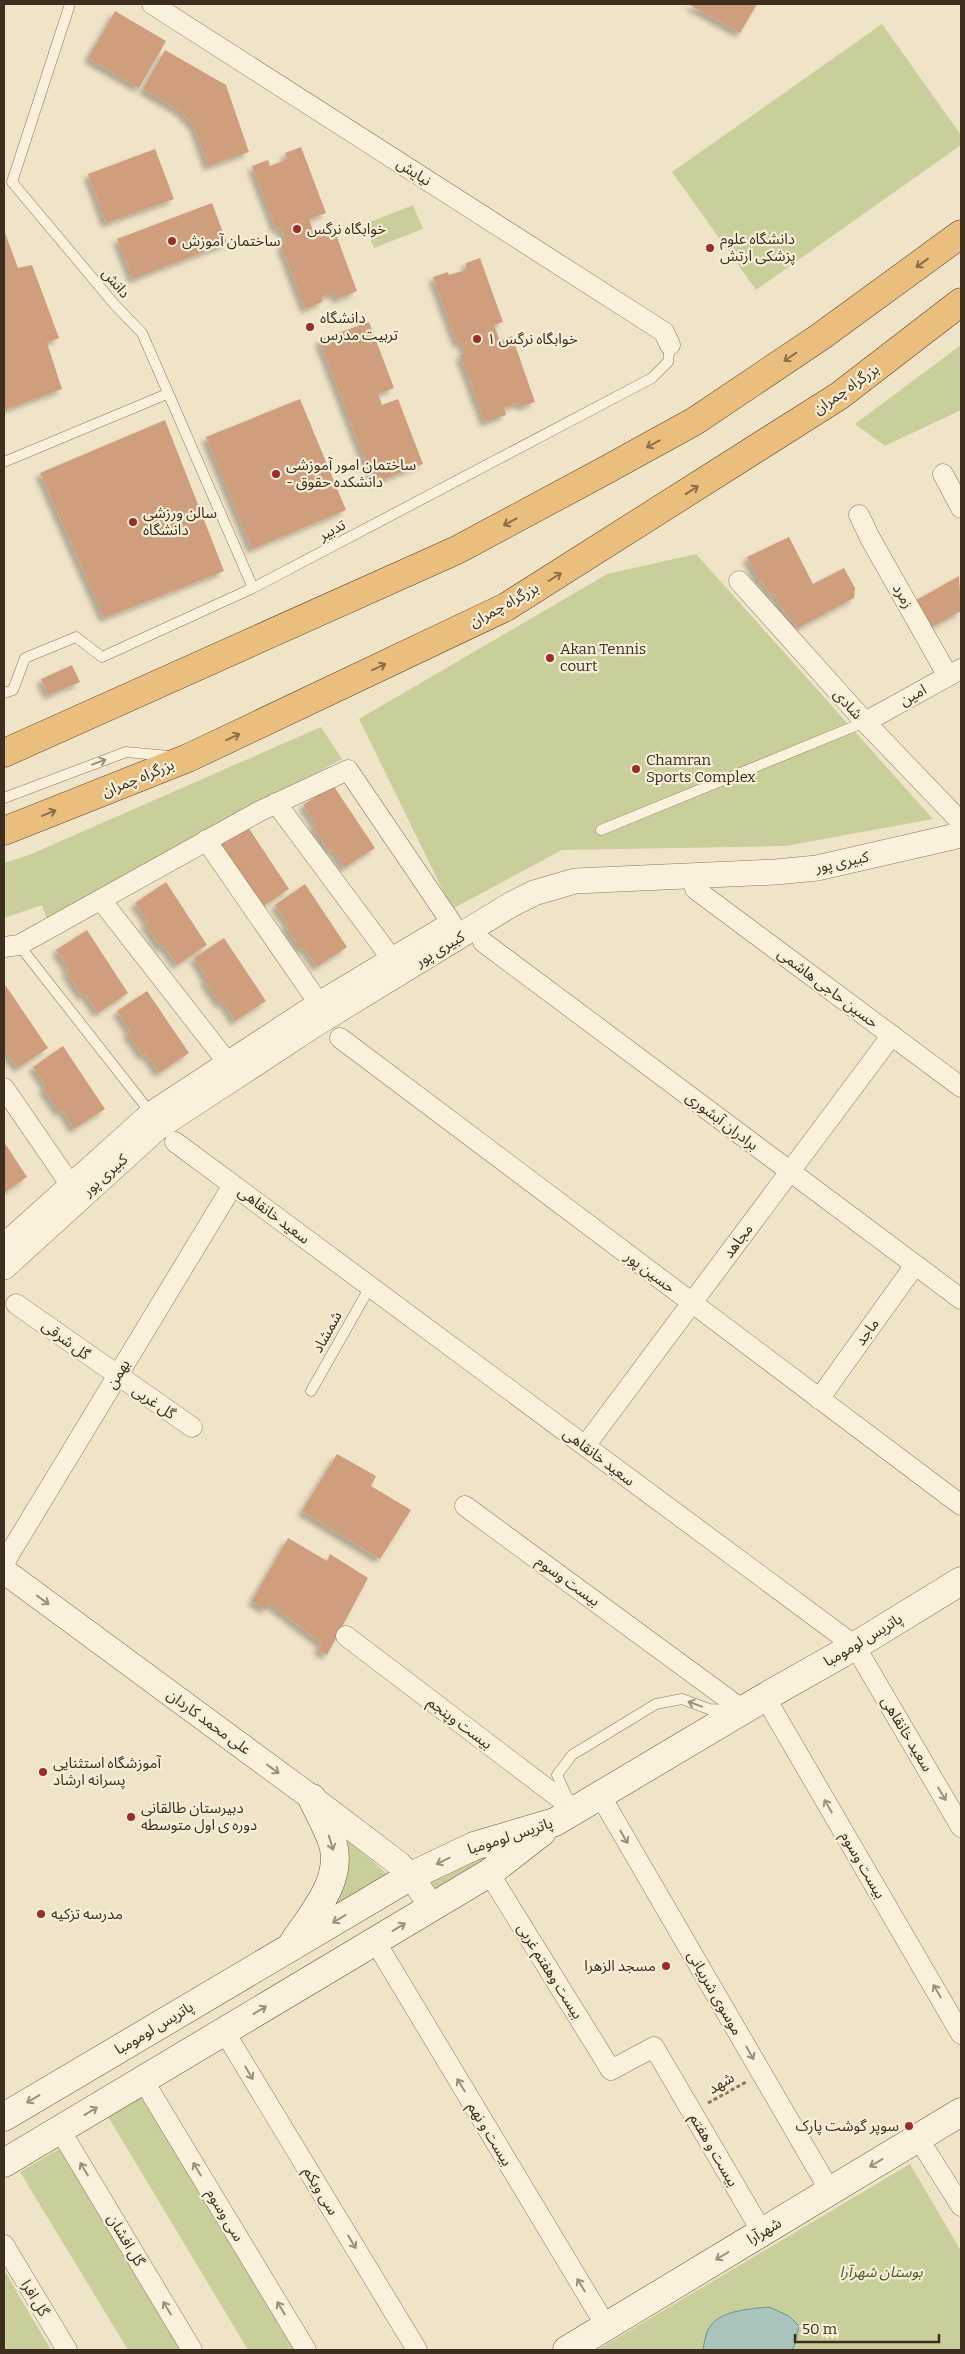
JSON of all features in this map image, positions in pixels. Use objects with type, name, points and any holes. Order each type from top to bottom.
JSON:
[{"type":"highway","points":[[4,753],[457,550],[695,422],[820,337],[961,234]]},
{"type":"highway","name":"بزرگراه چمران","points":[[4,831],[188,758],[506,607],[839,396],[961,302]]},
{"type":"main road","name":"پاتریس لومومبا","points":[[4,2117],[411,1876],[474,1846],[565,1816],[754,1703],[855,1646],[961,1581]]},
{"type":"main road","points":[[290,1948],[328,1889],[335,1867],[333,1845],[312,1798]]},
{"type":"main road","points":[[4,2164],[489,1873],[565,1816]]},
{"type":"main road","points":[[154,2028],[171,2023],[183,2025],[190,2035],[174,2062]]},
{"type":"main road","name":"شهرآرا","points":[[567,2350],[961,2112]]},
{"type":"street","name":"نیایش","points":[[152,4],[664,332],[670,345]]},
{"type":"street","points":[[943,474],[961,508]]},
{"type":"street","name":"زمرد","points":[[859,515],[870,538],[955,672]]},
{"type":"street","name":"شادی","points":[[739,582],[865,722],[961,822]]},
{"type":"street","name":"امین","points":[[865,722],[955,672]]},
{"type":"street","points":[[6,1238],[70,1184],[150,1112],[228,1063],[318,1002],[451,922],[348,770],[276,803],[206,840],[101,900],[11,946]]},
{"type":"street","points":[[276,803],[392,959]]},
{"type":"street","name":"کبیری پور","points":[[4,1267],[157,1128],[317,1023],[512,904],[534,893],[575,881],[776,872],[817,868],[961,836]]},
{"type":"street","points":[[206,840],[318,1002]]},
{"type":"street","name":"حسین حاجی هاشمی","points":[[695,888],[961,1087]]},
{"type":"street","points":[[101,900],[228,1063]]},
{"type":"street","name":"برادران آبشوری","points":[[483,942],[961,1300]]},
{"type":"street","name":"مجاهد","points":[[585,1446],[892,1035]]},
{"type":"street","name":"حسین پور","points":[[340,1038],[961,1505]]},
{"type":"street","points":[[4,1088],[70,1184]]},
{"type":"street","name":"سعید خانقاهی","points":[[176,1142],[855,1646],[961,1827]]},
{"type":"street","name":"بهمن","points":[[4,1563],[233,1185]]},
{"type":"street","name":"ماجد","points":[[819,1399],[915,1265]]},
{"type":"street","name":"گل شرقی","points":[[16,1304],[117,1376]]},
{"type":"street","name":"گل غربی","points":[[117,1376],[192,1427]]},
{"type":"street","name":"بیست وسوم","points":[[464,1506],[754,1703],[961,2034]]},
{"type":"street","name":"علی محمد کاردان","points":[[4,1571],[399,1864],[411,1876],[432,1907]]},
{"type":"street","name":"بیست وپنجم","points":[[346,1636],[565,1816]]},
{"type":"street","name":"موسوی شربیانی","points":[[600,1795],[830,2191]]},
{"type":"street","name":"بیست وهفتم غربی","points":[[489,1873],[611,2070],[654,2047]]},
{"type":"street","name":"بیست و نهم","points":[[375,1942],[606,2326]]},
{"type":"street","name":"سی ویکم","points":[[224,2032],[417,2350]]},
{"type":"street","name":"بیست و هفتم","points":[[654,2047],[762,2232]]},
{"type":"street","name":"سی وسوم","points":[[143,2080],[306,2350]]},
{"type":"street","name":"گل افشان","points":[[60,2130],[192,2350]]},
{"type":"street","points":[[918,2138],[961,2206]]},
{"type":"street","name":"گل افرا","points":[[4,2245],[67,2350]]},
{"type":"lane","points":[[12,182],[70,4]]},
{"type":"lane","name":"دانش","points":[[4,173],[108,298],[142,333],[253,588]]},
{"type":"lane","name":"تدبیر","points":[[4,693],[13,690],[25,658],[76,637],[102,657],[253,588],[652,378],[668,362],[670,345]]},
{"type":"lane","points":[[4,462],[167,394]]},
{"type":"lane","points":[[601,830],[865,722]]},
{"type":"lane","points":[[4,798],[126,752],[188,758]]},
{"type":"lane","points":[[11,946],[150,1112]]},
{"type":"lane","name":"شمشاد","points":[[311,1391],[370,1286]]},
{"type":"lane","points":[[565,1816],[557,1775],[572,1755],[633,1717],[656,1704],[682,1699],[709,1709],[754,1703]]},
{"type":"path","name":"شهد","points":[[692,2113],[761,2073]]},
{"type":"green space","points":[[882,24],[961,135],[961,145],[756,290],[672,172]]},
{"type":"green space","points":[[413,205],[423,229],[374,248],[365,224]]},
{"type":"green space","points":[[961,345],[961,410],[885,446],[855,424]]},
{"type":"green space","name":"Chamran Sports Complex","points":[[696,554],[933,819],[786,846],[562,850],[452,909],[359,719],[607,574]]},
{"type":"green space","points":[[321,727],[342,759],[47,920],[42,905],[4,918],[4,863],[29,855]]},
{"type":"green space","points":[[534,1834],[437,1896],[428,1881]]},
{"type":"green space","points":[[348,1840],[393,1879],[336,1910]]},
{"type":"green space","points":[[138,2090],[294,2350],[248,2350],[104,2110]]},
{"type":"green space","points":[[62,2147],[186,2350],[128,2350],[20,2172]]},
{"type":"green space","name":"بوستان شهرآرا","points":[[910,2164],[961,2251],[961,2350],[597,2350]]},
{"type":"green space","points":[[4,2270],[51,2350],[4,2350]]},
{"type":"water","points":[[769,2307],[789,2316],[799,2326],[794,2347],[791,2350],[703,2350],[708,2330],[712,2323],[719,2318],[735,2312]]},
{"type":"building","points":[[688,4],[757,4],[740,33]]},
{"type":"building","points":[[115,11],[166,41],[139,88],[88,58]]},
{"type":"building","points":[[165,50],[226,85],[249,152],[208,166],[194,126],[180,111],[143,89]]},
{"type":"building","name":"خوابگاه نرگس","points":[[301,147],[326,213],[309,219],[313,231],[332,224],[357,291],[337,299],[334,293],[322,297],[322,302],[305,309],[281,245],[286,242],[281,228],[276,229],[252,166],[268,160],[270,166],[287,159],[285,153]]},
{"type":"building","points":[[155,149],[174,199],[106,223],[88,174]]},
{"type":"building","name":"ساختمان آموزش","points":[[212,203],[227,243],[133,279],[117,239]]},
{"type":"building","points":[[4,230],[18,268],[32,265],[59,338],[47,343],[62,389],[4,410]]},
{"type":"building","name":"خوابگاه نرگس ۱","points":[[480,258],[503,322],[494,325],[500,341],[512,336],[535,402],[523,406],[517,403],[504,408],[506,415],[485,422],[460,355],[465,353],[461,341],[457,343],[433,277],[448,272],[449,275],[466,270],[466,263]]},
{"type":"building","points":[[369,322],[394,388],[378,394],[382,405],[398,399],[423,464],[374,483],[319,340]]},
{"type":"building","name":"ساختمان امور آموزشی - دانشکده حقوق","points":[[300,399],[346,510],[252,549],[206,437]]},
{"type":"building","name":"سالن ورزشی دانشگاه","points":[[165,420],[224,571],[104,618],[40,473]]},
{"type":"building","points":[[789,537],[813,584],[844,568],[855,588],[854,598],[798,628],[778,603],[774,593],[770,596],[762,581],[760,583],[747,557]]},
{"type":"building","points":[[959,576],[961,611],[928,629],[913,602]]},
{"type":"building","points":[[72,665],[80,682],[48,695],[41,679]]},
{"type":"building","points":[[333,785],[375,848],[344,868],[332,849],[329,851],[313,827],[316,825],[303,805]]},
{"type":"building","points":[[248,827],[289,889],[259,909],[217,847]]},
{"type":"building","points":[[166,882],[207,945],[177,965],[164,946],[161,948],[145,924],[148,922],[135,903]]},
{"type":"building","points":[[305,884],[347,947],[317,967],[304,948],[301,950],[285,926],[288,924],[275,905]]},
{"type":"building","points":[[87,930],[128,993],[98,1013],[85,994],[82,996],[66,972],[69,970],[56,950]]},
{"type":"building","points":[[224,938],[266,1001],[235,1021],[223,1002],[220,1004],[204,980],[207,978],[194,958]]},
{"type":"building","points":[[6,986],[48,1048],[18,1068],[4,1050],[4,987]]},
{"type":"building","points":[[147,991],[189,1053],[159,1073],[146,1054],[143,1056],[127,1033],[130,1031],[117,1011]]},
{"type":"building","points":[[63,1046],[105,1109],[74,1129],[62,1110],[59,1112],[43,1089],[46,1086],[33,1067]]},
{"type":"building","points":[[4,1142],[27,1177],[4,1193]]},
{"type":"building","points":[[337,1454],[376,1476],[371,1486],[411,1510],[380,1559],[302,1511]]},
{"type":"building","points":[[288,1538],[327,1561],[330,1554],[368,1578],[327,1655],[318,1650],[321,1643],[269,1603],[267,1610],[252,1601]]},
{"type":"place","name":"خوابگاه نرگس","points":[[297,229]]},
{"type":"place","name":"ساختمان آموزش","points":[[172,241]]},
{"type":"place","name":"دانشگاه علوم پزشکی ارتش","points":[[710,248]]},
{"type":"place","name":"دانشگاه تربیت مدرس","points":[[310,327]]},
{"type":"place","name":"خوابگاه نرگس ۱","points":[[477,339]]},
{"type":"place","name":"ساختمان امور آموزشی - دانشکده حقوق","points":[[276,474]]},
{"type":"place","name":"سالن ورزشی دانشگاه","points":[[133,522]]},
{"type":"place","name":"Akan Tennis court","points":[[550,658]]},
{"type":"place","name":"Chamran Sports Complex","points":[[636,769]]},
{"type":"place","name":"آموزشگاه استثنایی پسرانه ارشاد","points":[[43,1772]]},
{"type":"place","name":"دبیرستان طالقانی دوره ی اول متوسطه","points":[[131,1817]]},
{"type":"place","name":"مدرسه تزکیه","points":[[41,1914]]},
{"type":"place","name":"مسجد الزهرا","points":[[666,1966]]},
{"type":"place","name":"سوپر گوشت پارک","points":[[909,2126]]}]
